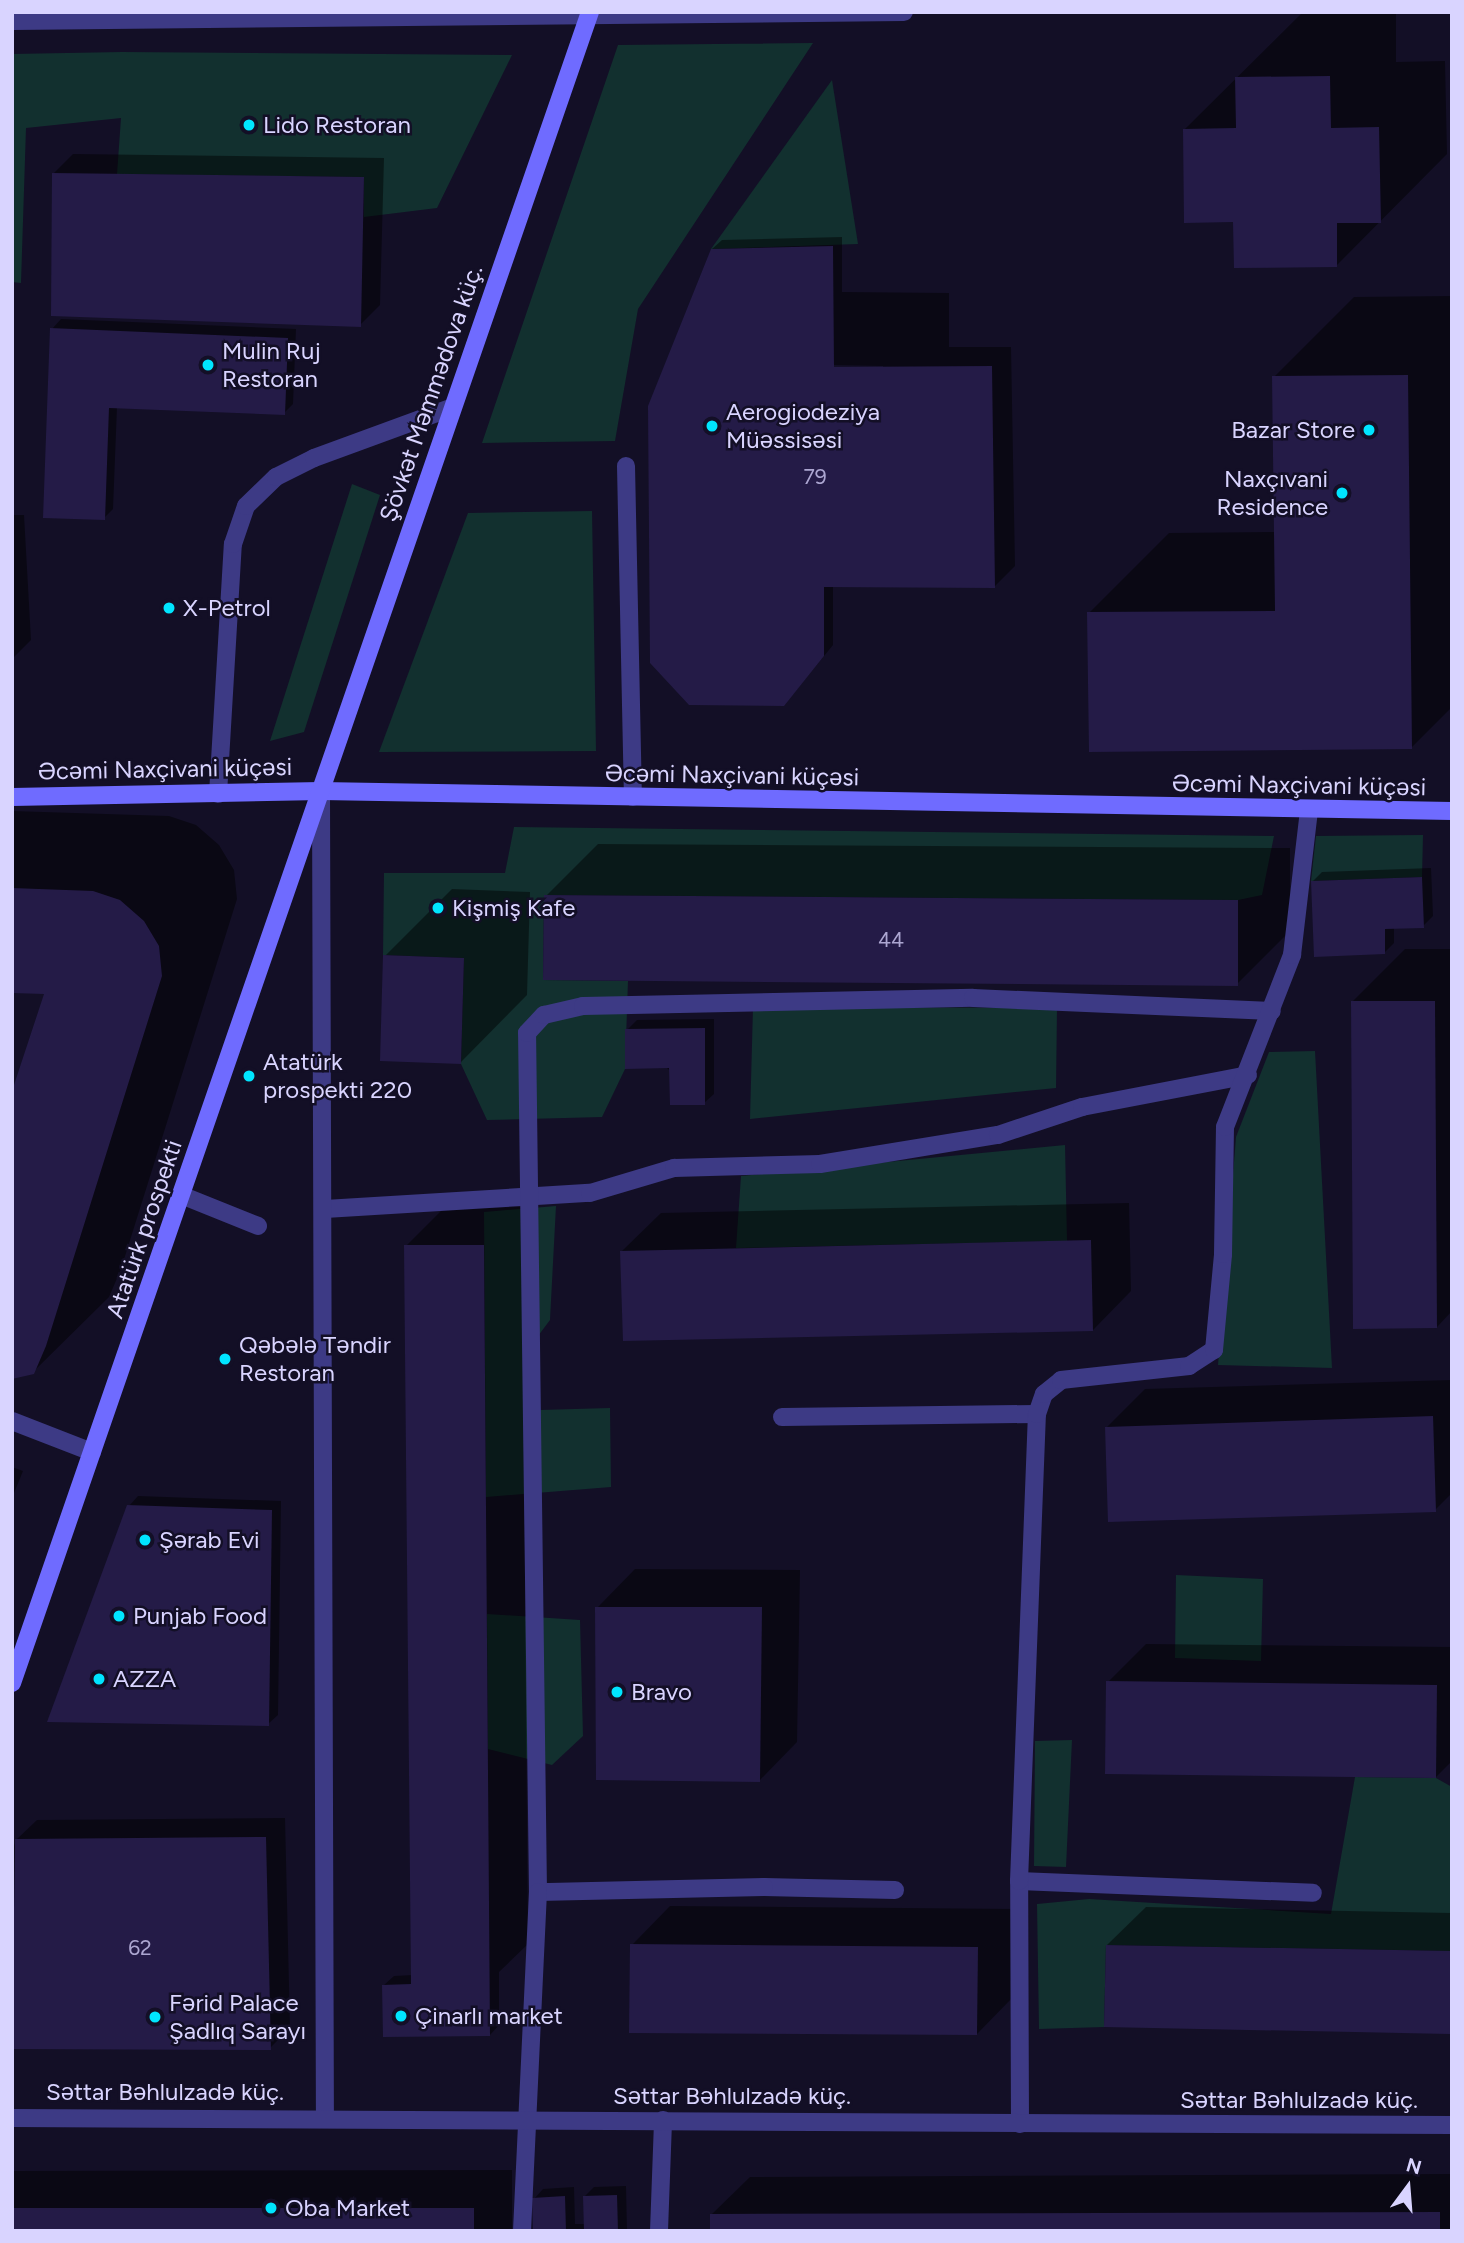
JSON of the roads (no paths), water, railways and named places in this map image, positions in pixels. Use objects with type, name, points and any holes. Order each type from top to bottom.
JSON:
[{"type":"main road","name":"Şövkət Məmmədova küç.","points":[[321,791],[451,408],[589,15]]},
{"type":"main road","name":"Əcəmi Naxçivani küçəsi","points":[[12,797],[321,791],[1309,811],[1452,811]]},
{"type":"main road","name":"Atatürk prospekti","points":[[12,1683],[321,791]]},
{"type":"street","points":[[12,22],[904,12]]},
{"type":"street","points":[[218,794],[233,544],[246,506],[276,477],[314,458],[451,408]]},
{"type":"street","points":[[626,466],[633,797]]},
{"type":"street","points":[[321,791],[325,1209],[325,2116]]},
{"type":"street","points":[[1020,2124],[1019,1881],[1037,1414],[1044,1394],[1060,1380],[1189,1366],[1214,1350],[1223,1254],[1225,1128],[1248,1075],[1292,955],[1309,811]]},
{"type":"street","points":[[522,2231],[538,1892],[527,1033],[544,1015],[583,1006],[973,998],[1272,1011]]},
{"type":"street","points":[[325,1209],[590,1193],[674,1168],[820,1164],[998,1135],[1082,1107],[1248,1075]]},
{"type":"street","points":[[181,1195],[258,1226]]},
{"type":"street","points":[[782,1417],[1037,1414]]},
{"type":"street","points":[[12,1421],[92,1452]]},
{"type":"street","points":[[1019,1881],[1314,1893]]},
{"type":"street","points":[[538,1892],[764,1887],[895,1890]]},
{"type":"street","name":"Səttar Bəhlulzadə küç.","points":[[12,2118],[325,2116],[1020,2124],[1452,2125]]},
{"type":"street","points":[[659,2231],[663,2120]]},
{"type":"place","name":"Lido Restoran","points":[[249,125]]},
{"type":"place","name":"Mulin Ruj Restoran","points":[[208,365]]},
{"type":"place","name":"Aerogiodeziya Müəssisəsi","points":[[712,426]]},
{"type":"place","name":"Bazar Store","points":[[1369,430]]},
{"type":"place","name":"Naxçıvani Residence","points":[[1342,493]]},
{"type":"place","name":"X-Petrol","points":[[169,608]]},
{"type":"place","name":"Kişmiş Kafe","points":[[438,908]]},
{"type":"place","name":"Atatürk prospekti 220","points":[[249,1076]]},
{"type":"place","name":"Qəbələ Təndir Restoran","points":[[225,1359]]},
{"type":"place","name":"Şərab Evi","points":[[145,1540]]},
{"type":"place","name":"Punjab Food","points":[[119,1616]]},
{"type":"place","name":"AZZA","points":[[99,1679]]},
{"type":"place","name":"Bravo","points":[[617,1692]]},
{"type":"place","name":"Çinarlı market","points":[[401,2016]]},
{"type":"place","name":"Fərid Palace Şadlıq Sarayı","points":[[155,2017]]},
{"type":"place","name":"Oba Market","points":[[271,2208]]}]
